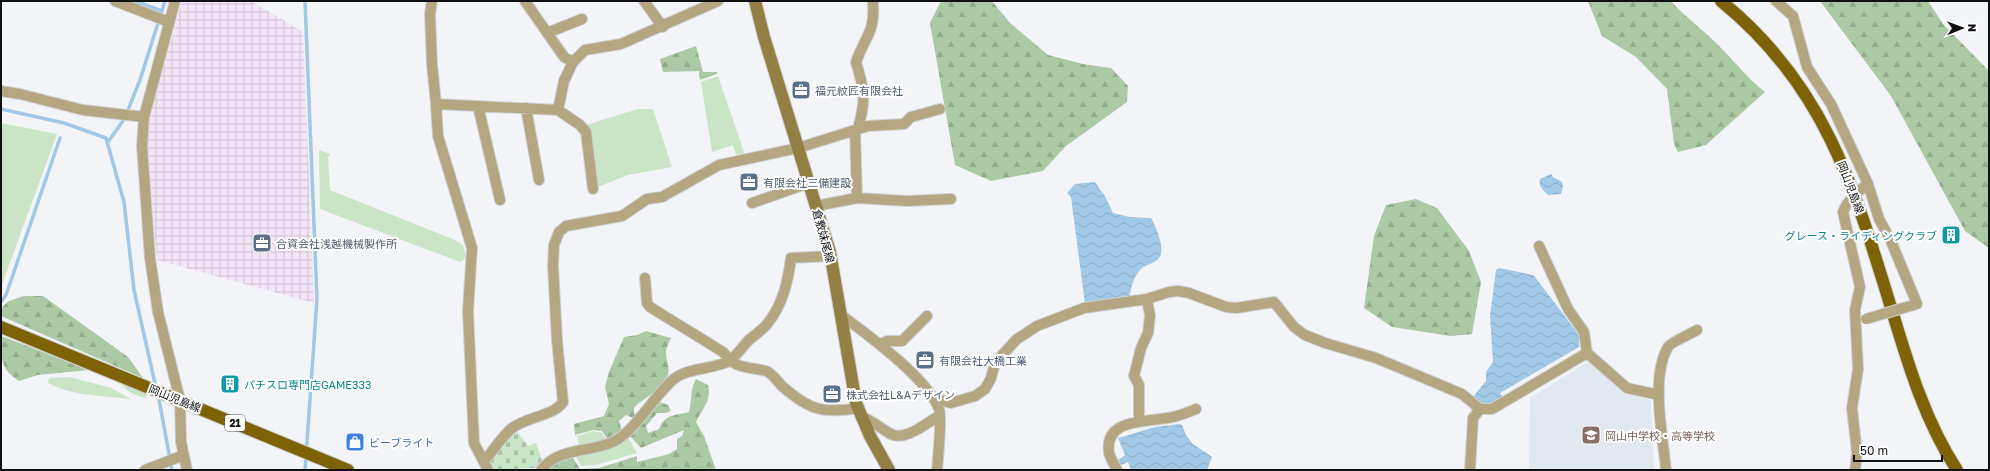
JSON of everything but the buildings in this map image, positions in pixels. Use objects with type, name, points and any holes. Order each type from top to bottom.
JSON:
[{"type":"main road","name":"倉敷妹尾線","points":[[756,1],[764,37],[830,256],[852,385],[860,413],[870,436],[889,470]]},
{"type":"main road","name":"岡山児島線","points":[[1721,1],[1746,21],[1798,83],[1819,115],[1830,136],[1855,196],[1907,360],[1932,424],[1957,470]]},
{"type":"main road","name":"岡山児島線","points":[[1,327],[348,470]]},
{"type":"street","points":[[115,1],[144,5],[163,19]]},
{"type":"street","points":[[175,1],[163,19],[144,117],[142,146],[150,258],[158,312],[182,442],[182,456],[187,470]]},
{"type":"street","points":[[432,1],[430,14],[432,64],[438,136],[472,248],[468,311],[474,443],[486,465],[511,429],[527,420],[560,407],[564,402],[557,340],[553,266],[554,245],[559,232],[566,226],[622,216],[648,199],[662,197],[719,165],[798,148],[868,126],[904,124],[911,117],[940,110]]},
{"type":"street","points":[[525,1],[564,57],[573,62]]},
{"type":"street","points":[[644,1],[663,27]]},
{"type":"street","points":[[558,110],[563,86],[573,62],[585,50],[621,44],[663,27],[718,1]]},
{"type":"street","points":[[857,198],[856,130],[863,109],[865,89],[856,62],[872,32],[874,16],[873,1]]},
{"type":"street","points":[[1776,1],[1793,16],[1807,66],[1831,104],[1868,184],[1879,219],[1891,241],[1917,304],[1856,322]]},
{"type":"street","points":[[547,33],[582,19]]},
{"type":"street","points":[[1,91],[20,94],[82,110],[144,117]]},
{"type":"street","points":[[436,104],[558,110],[580,125],[586,132],[593,189]]},
{"type":"street","points":[[478,106],[500,200]]},
{"type":"street","points":[[526,108],[539,180]]},
{"type":"street","points":[[752,203],[809,183]]},
{"type":"street","points":[[1855,470],[1857,453],[1852,408],[1858,369],[1855,310],[1860,287],[1843,212],[1845,207],[1868,184]]},
{"type":"street","points":[[816,206],[857,198],[907,201],[951,199]]},
{"type":"street","points":[[1539,246],[1568,309],[1584,332],[1587,353],[1627,388],[1659,395]]},
{"type":"street","points":[[541,470],[548,461],[562,454],[613,442],[627,432],[664,388],[675,378],[685,373],[729,361],[768,324],[781,302],[788,278],[791,258],[830,256]]},
{"type":"street","points":[[645,278],[647,303],[650,307],[722,352],[729,361],[746,369],[767,372],[799,402],[827,411],[860,413],[895,436],[903,436],[939,416]]},
{"type":"street","points":[[933,398],[951,404],[975,396],[985,389],[991,378],[995,363],[1003,352],[1017,339],[1037,326],[1084,308],[1147,299],[1169,292],[1178,291],[1189,293],[1226,307],[1236,308],[1274,302],[1294,327],[1306,335],[1325,343],[1376,358],[1462,394],[1480,409],[1492,409],[1587,353]]},
{"type":"street","points":[[1140,422],[1139,385],[1134,376],[1139,352],[1148,333],[1150,316],[1147,299]]},
{"type":"street","points":[[841,314],[880,344],[904,365],[933,398],[940,410],[937,470]]},
{"type":"street","points":[[880,344],[887,341],[902,341],[927,316]]},
{"type":"street","points":[[1666,470],[1659,395],[1660,367],[1669,346],[1697,330]]},
{"type":"street","points":[[1116,468],[1109,454],[1111,437],[1118,428],[1140,422],[1178,416],[1196,409]]},
{"type":"street","points":[[1470,470],[1473,418],[1480,409]]},
{"type":"street","points":[[152,469],[165,461],[182,456]]},
{"type":"shaded area","points":[[182,1],[251,1],[303,32],[314,303],[157,260],[147,139],[149,120]]},
{"type":"shaded area","name":"岡山中学校・高等学校","points":[[1588,362],[1623,392],[1651,400],[1654,470],[1529,470],[1530,398]]},
{"type":"green space","points":[[941,1],[992,1],[1010,23],[1048,55],[1083,64],[1111,68],[1128,86],[1127,102],[1066,146],[1043,171],[991,181],[955,165],[930,23]]},
{"type":"green space","points":[[1588,1],[1671,1],[1765,92],[1706,145],[1678,152],[1674,144],[1667,89],[1636,57],[1602,36]]},
{"type":"green space","points":[[1820,1],[1928,1],[1943,24],[1989,71],[1989,248],[1965,231],[1891,96]]},
{"type":"green space","points":[[696,46],[703,72],[717,72],[717,74],[700,80],[699,71],[663,72],[660,59]]},
{"type":"green space","points":[[718,76],[745,155],[737,158],[733,145],[712,152],[701,82]]},
{"type":"green space","points":[[638,109],[653,109],[672,167],[628,175],[595,188],[586,125]]},
{"type":"green space","points":[[1,123],[57,134],[1,287]]},
{"type":"green space","points":[[319,150],[330,154],[328,157],[330,190],[455,240],[463,245],[466,258],[460,262],[320,209]]},
{"type":"green space","points":[[1416,199],[1437,208],[1469,251],[1481,282],[1472,334],[1451,336],[1392,327],[1364,308],[1374,236],[1386,205]]},
{"type":"green space","points":[[24,296],[43,296],[128,357],[143,378],[1,316],[1,311],[5,304],[11,300]]},
{"type":"green space","points":[[646,331],[671,338],[666,351],[668,375],[657,390],[634,408],[634,413],[643,419],[657,401],[668,405],[671,411],[666,413],[657,413],[646,426],[648,433],[659,429],[665,420],[671,416],[689,412],[693,387],[696,379],[708,385],[708,400],[696,422],[704,436],[716,470],[546,470],[555,463],[566,459],[573,458],[580,469],[599,468],[637,456],[637,462],[669,454],[677,449],[677,439],[682,436],[684,430],[641,448],[630,436],[636,429],[633,418],[626,415],[619,421],[622,431],[608,440],[602,431],[593,430],[575,435],[574,424],[604,416],[609,404],[605,387],[609,372],[624,337],[637,335]]},
{"type":"green space","points":[[1,336],[89,370],[38,375],[19,381],[8,372],[3,362]]},
{"type":"green space","points":[[70,377],[111,388],[131,399],[67,391],[48,383],[49,378]]},
{"type":"green space","points":[[121,384],[147,394],[146,398],[132,393]]},
{"type":"green space","points":[[593,431],[602,433],[607,442],[579,446],[577,436]]},
{"type":"green space","points":[[517,432],[529,446],[536,443],[543,463],[535,468],[495,470],[490,463],[502,445]]},
{"type":"green space","points":[[628,437],[637,453],[596,465],[581,466],[575,455]]},
{"type":"water","points":[[1551,174],[1553,177],[1562,182],[1563,186],[1561,194],[1548,195],[1540,186],[1540,179]]},
{"type":"water","points":[[1095,182],[1105,196],[1113,213],[1130,217],[1151,218],[1160,239],[1161,250],[1158,259],[1144,267],[1134,278],[1129,299],[1085,304],[1071,197],[1067,193],[1075,184]]},
{"type":"water","points":[[1499,268],[1533,275],[1579,335],[1579,347],[1500,393],[1502,396],[1491,405],[1481,406],[1473,397],[1486,381],[1486,372],[1493,362],[1490,316],[1496,270]]},
{"type":"water","points":[[1180,424],[1193,444],[1212,457],[1207,470],[1131,470],[1128,462],[1119,466],[1117,461],[1125,455],[1118,438],[1155,427]]},
{"type":"waterway","points":[[135,1],[162,11]]},
{"type":"waterway","points":[[108,142],[125,118],[140,80],[165,1]]},
{"type":"waterway","points":[[305,1],[317,299],[305,470]]},
{"type":"waterway","points":[[1,109],[64,123],[106,138],[124,202],[134,290],[156,388]]},
{"type":"waterway","points":[[1,302],[6,295],[60,138]]},
{"type":"waterway","points":[[158,394],[172,470]]},
{"type":"place","name":"福元紋匠有限会社","points":[[801,90]]},
{"type":"place","name":"有限会社三備建設","points":[[749,182]]},
{"type":"place","name":"グレース・ライディングクラブ","points":[[1951,235]]},
{"type":"place","name":"合資会社浅越機械製作所","points":[[262,243]]},
{"type":"place","name":"有限会社大橋工業","points":[[925,360]]},
{"type":"place","name":"パチスロ専門店GAME333","points":[[230,384]]},
{"type":"place","name":"株式会社L&Aデザイン","points":[[832,394]]},
{"type":"place","name":"岡山中学校・高等学校","points":[[1591,435]]},
{"type":"place","name":"ビーブライト","points":[[355,442]]}]
